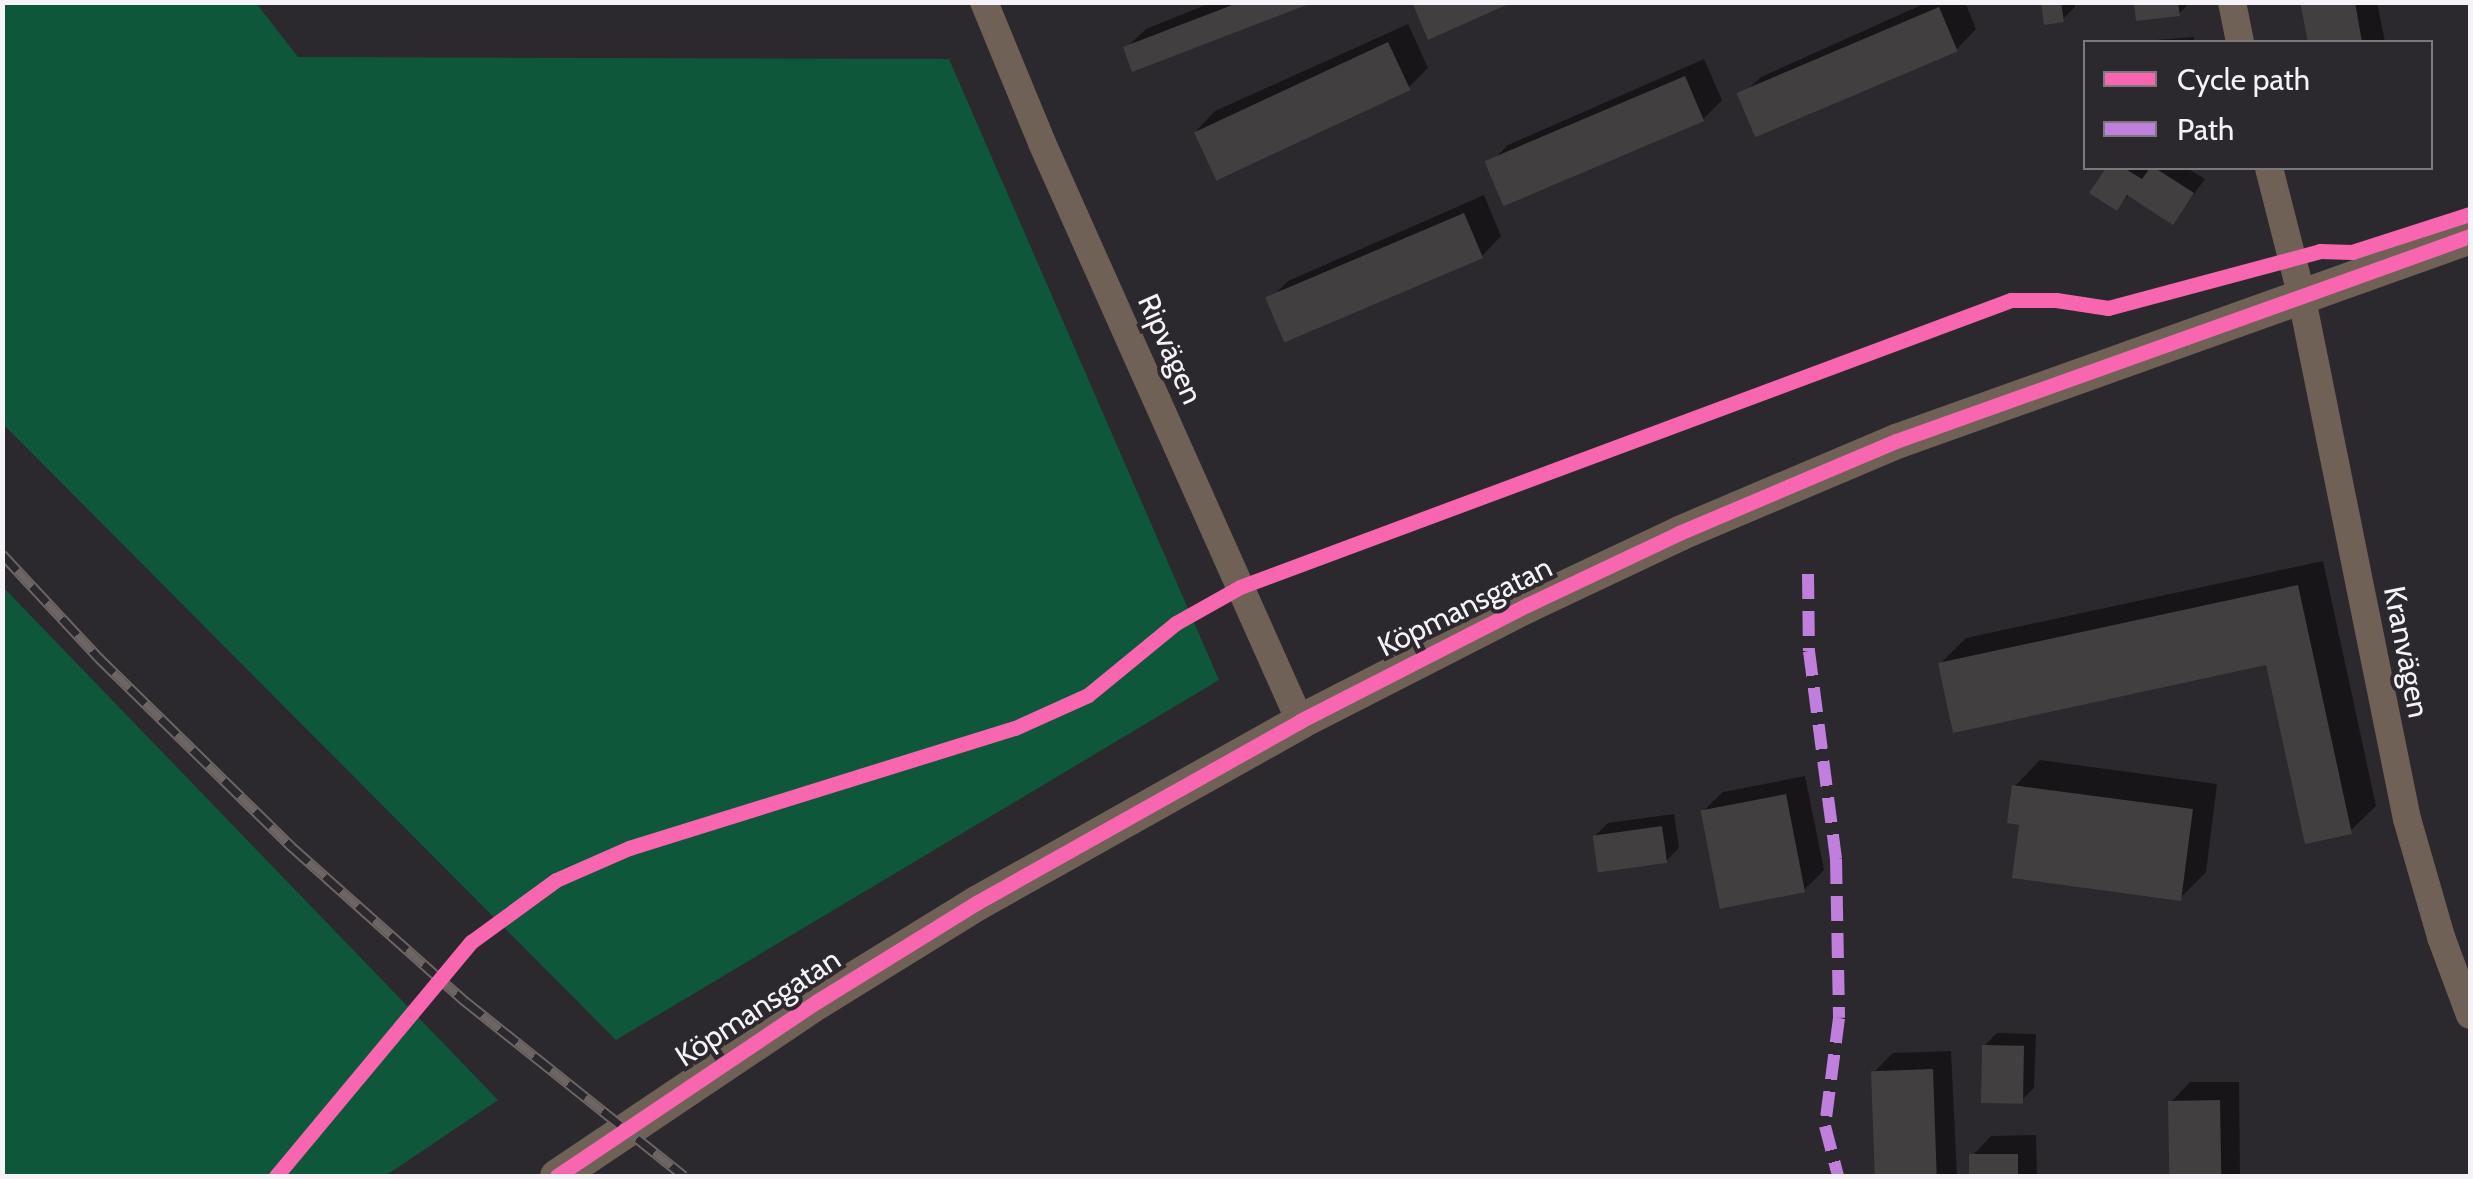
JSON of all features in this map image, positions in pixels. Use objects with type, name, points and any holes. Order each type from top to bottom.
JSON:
[{"type":"street","name":"Ripvägen","points":[[984,2],[1042,143],[1300,721]]},
{"type":"street","points":[[2232,2],[2240,40]]},
{"type":"street","name":"Kranvägen","points":[[2270,170],[2301,294],[2406,819],[2441,938],[2470,1015]]},
{"type":"street","name":"Köpmansgatan","points":[[557,1176],[816,1002],[978,902],[1300,721],[1528,605],[1776,490],[2006,398],[2470,236]]},
{"type":"green space","points":[[2,3],[256,3],[298,57],[949,59],[1219,680],[616,1040],[3,424]]},
{"type":"green space","points":[[3,587],[498,1100],[385,1176],[3,1176]]},
{"type":"building","points":[[1240,2],[1312,3],[1132,72],[1123,47]]},
{"type":"building","points":[[1412,2],[1513,2],[1428,40]]},
{"type":"building","points":[[2041,2],[2061,2],[2064,22],[2044,25]]},
{"type":"building","points":[[2134,2],[2178,2],[2180,16],[2136,21]]},
{"type":"building","points":[[2300,2],[2355,2],[2362,40],[2308,40]]},
{"type":"building","points":[[1939,7],[1958,51],[1755,137],[1736,93]]},
{"type":"building","points":[[1388,42],[1410,90],[1216,180],[1194,132]]},
{"type":"building","points":[[1685,76],[1704,121],[1503,206],[1484,161]]},
{"type":"building","points":[[2105,170],[2127,170],[2142,179],[2149,170],[2158,170],[2194,193],[2173,225],[2127,195],[2117,211],[2089,193]]},
{"type":"building","points":[[1464,213],[1483,258],[1284,343],[1265,297]]},
{"type":"building","points":[[2298,585],[2352,834],[2305,844],[2266,665],[1953,733],[1938,663]]},
{"type":"building","points":[[2012,785],[2193,809],[2181,901],[2012,878],[2019,825],[2007,823]]},
{"type":"building","points":[[1786,794],[1805,892],[1720,909],[1701,811]]},
{"type":"building","points":[[1662,826],[1667,863],[1598,872],[1593,836]]},
{"type":"building","points":[[1982,1045],[2024,1046],[2023,1104],[1981,1103]]},
{"type":"building","points":[[1933,1069],[1937,1176],[1875,1176],[1871,1071]]},
{"type":"building","points":[[2220,1100],[2221,1176],[2169,1176],[2168,1101]]},
{"type":"building","points":[[1969,1154],[2018,1154],[2018,1176],[1969,1176]]},
{"type":"railway","points":[[2,554],[98,657],[292,847],[465,1001],[684,1176]]},
{"type":"marked path","points":[[1808,574],[1809,651],[1836,859],[1839,1018],[1825,1126],[1838,1176]]},
{"type":"cycle path","points":[[276,1176],[471,942],[556,880],[629,848],[1015,728],[1088,695],[1176,623],[1240,587],[2011,300],[2056,300],[2108,308],[2320,251],[2352,252],[2470,214]]},
{"type":"cycle path","points":[[557,1176],[816,1002],[978,902],[1300,721],[1527,605],[1679,533],[1896,441],[2470,236]]}]
